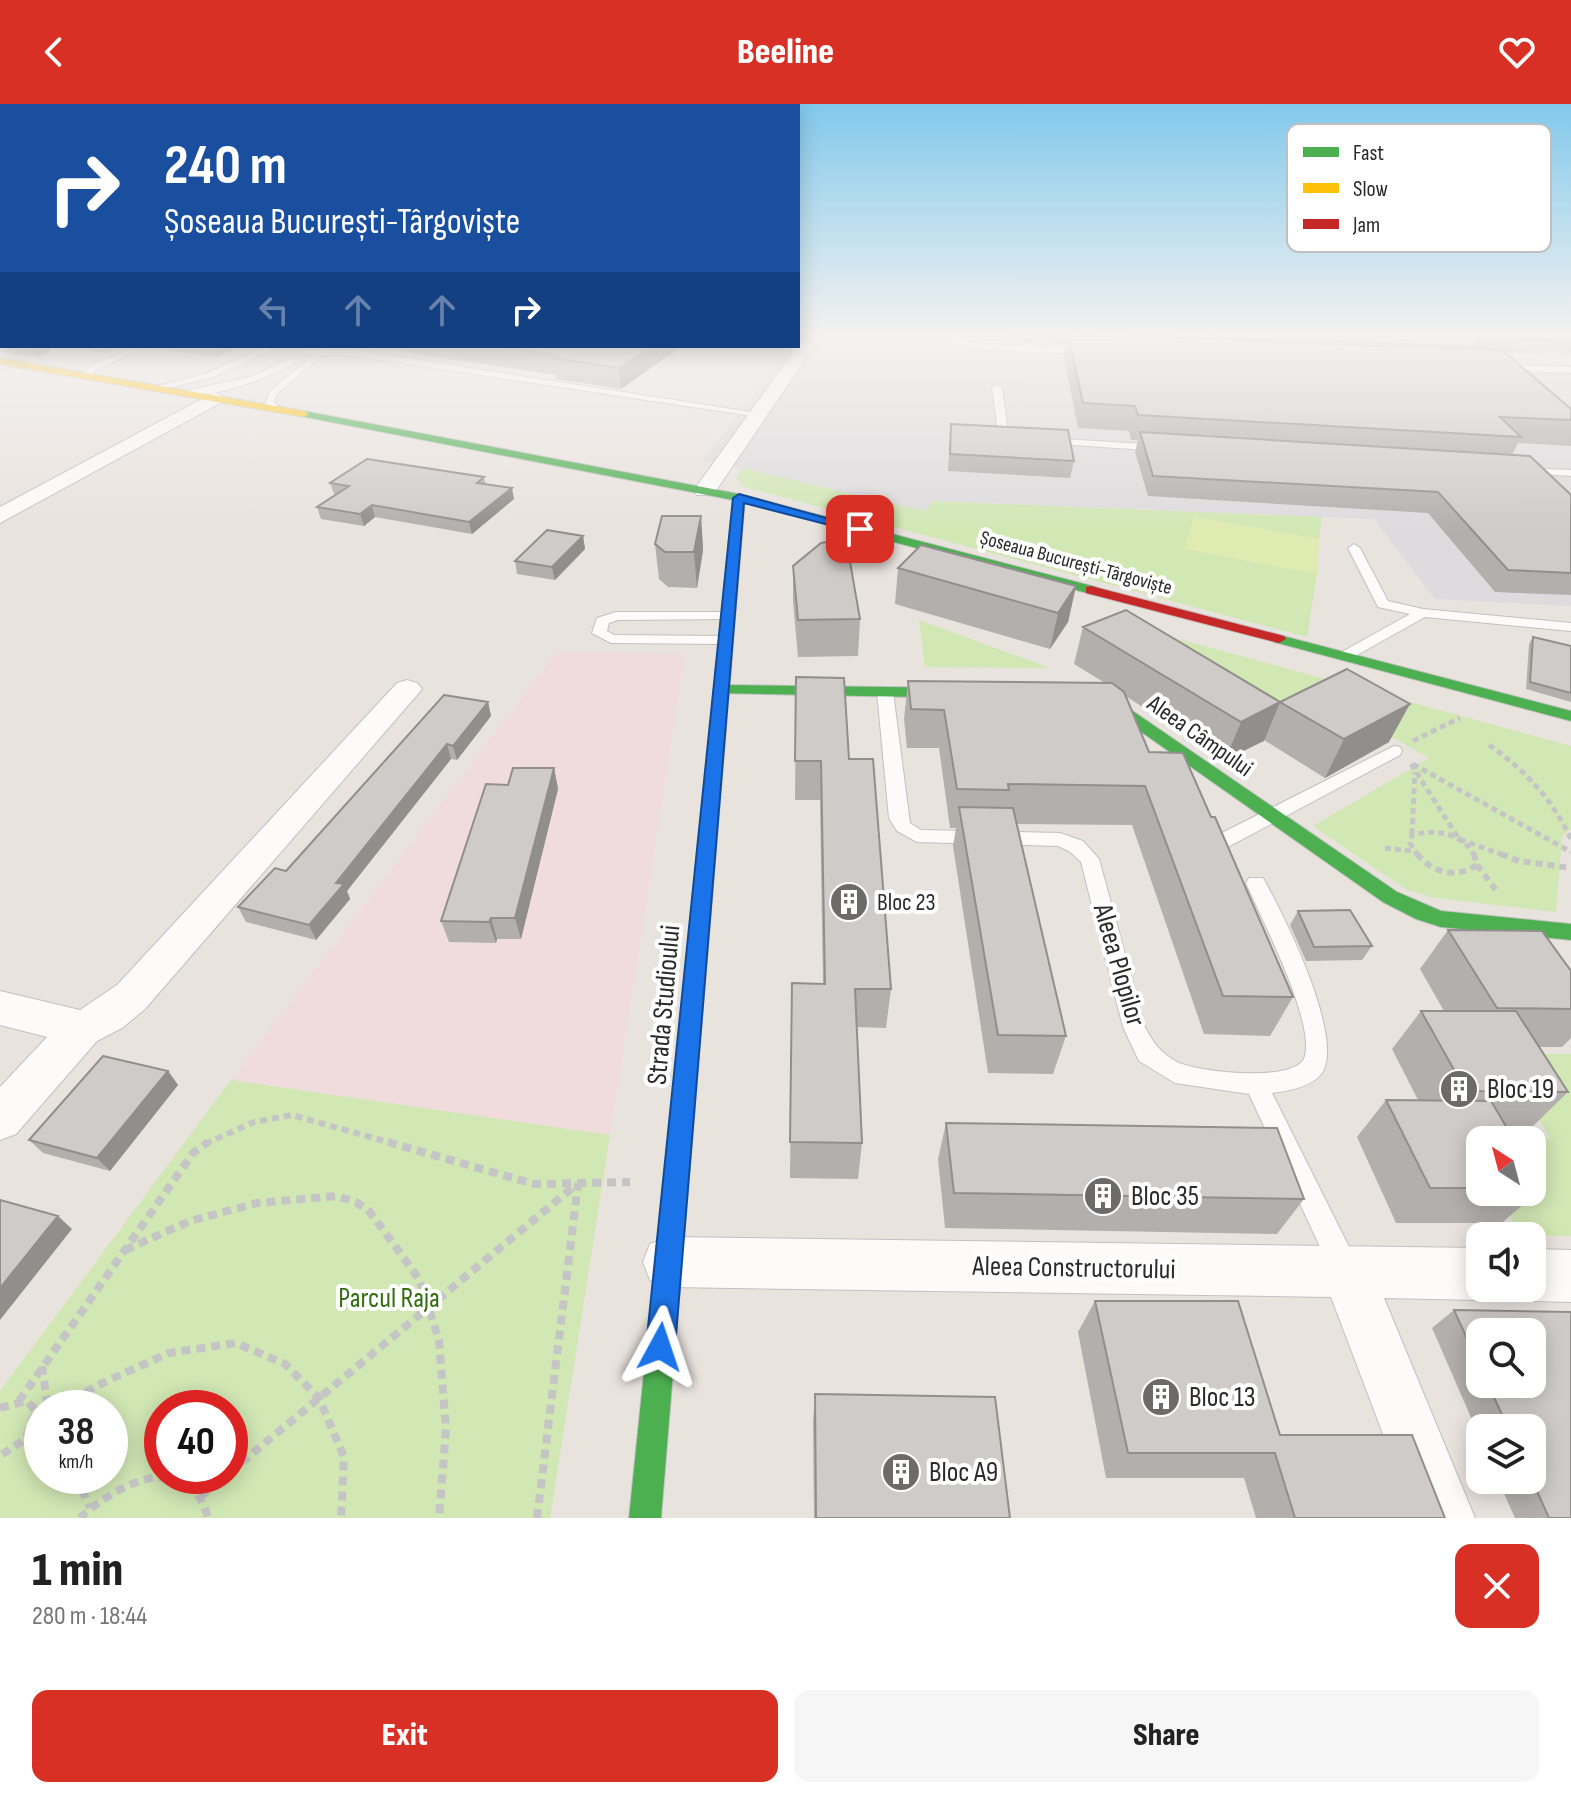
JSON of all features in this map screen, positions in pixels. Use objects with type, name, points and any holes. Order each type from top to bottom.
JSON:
[{"type":"main road","name":"Șoseaua București-Târgoviște","points":[[220,399],[705,490],[1571,716]]},
{"type":"main road","name":"Strada Studioului","points":[[645,1518],[739,498]]},
{"type":"main road","points":[[721,690],[992,694]]},
{"type":"main road","name":"Aleea Câmpului","points":[[1069,695],[1084,695],[1112,704],[1390,897],[1423,914],[1441,919],[1571,932]]},
{"type":"street","points":[[0,516],[213,399]]},
{"type":"street","points":[[705,490],[769,399]]},
{"type":"street","points":[[0,1119],[82,1028],[107,1016],[131,997],[407,689]]},
{"type":"street","points":[[0,1008],[82,1028]]},
{"type":"street","name":"Aleea Constructorului","points":[[668,1262],[1466,1274]]},
{"type":"street","points":[[1347,1272],[1445,1518]]},
{"type":"street","points":[[1546,1275],[1571,1276]]},
{"type":"lane","points":[[241,403],[243,399]]},
{"type":"lane","points":[[269,399],[276,409]]},
{"type":"lane","points":[[659,399],[759,414]]},
{"type":"lane","points":[[997,399],[997,438],[1020,440]]},
{"type":"lane","points":[[1036,441],[1178,449]]},
{"type":"lane","points":[[1511,470],[1571,473]]},
{"type":"lane","points":[[1543,472],[1552,482]]},
{"type":"lane","points":[[1354,548],[1383,604],[1423,613],[1571,627]]},
{"type":"lane","points":[[1345,656],[1423,613]]},
{"type":"lane","points":[[726,640],[611,639],[599,633],[602,621],[616,616],[728,616]]},
{"type":"lane","name":"Aleea Plopilor","points":[[885,692],[898,818],[903,827],[917,836],[1060,840],[1076,846],[1090,859],[1134,1027],[1147,1054],[1175,1073],[1256,1085],[1298,1078],[1311,1070],[1317,1061],[1319,1040],[1306,997],[1256,883]]},
{"type":"lane","points":[[1219,843],[1400,754]]},
{"type":"lane","points":[[1256,1085],[1347,1272]]},
{"type":"path","points":[[1400,754],[1460,718]]},
{"type":"path","points":[[1489,745],[1514,761],[1536,782],[1560,815],[1571,839]]},
{"type":"path","points":[[1400,754],[1415,771],[1459,839],[1476,856],[1477,865],[1461,873],[1447,872],[1421,860],[1410,843],[1415,771]]},
{"type":"path","points":[[1400,754],[1571,852]]},
{"type":"path","points":[[1412,835],[1432,830],[1519,861],[1571,868]]},
{"type":"path","points":[[19,1401],[121,1253],[200,1147],[219,1135],[282,1115],[343,1128],[534,1184],[578,1183]]},
{"type":"path","points":[[248,1457],[578,1183]]},
{"type":"path","points":[[537,1518],[578,1183]]},
{"type":"path","points":[[121,1253],[176,1224],[216,1211],[284,1199],[343,1196],[364,1205],[379,1219],[420,1283],[430,1307],[443,1362],[445,1399],[446,1457],[439,1518]]},
{"type":"path","points":[[90,1390],[169,1353],[236,1343],[285,1364],[319,1398],[344,1457],[341,1518]]},
{"type":"path","points":[[42,1366],[45,1390]]},
{"type":"path","points":[[0,1408],[24,1401]]},
{"type":"path","points":[[3,1457],[24,1437]]},
{"type":"path","points":[[80,1518],[117,1490],[144,1478],[168,1477],[189,1485],[201,1496],[208,1518]]},
{"type":"path","points":[[84,1494],[90,1508]]},
{"type":"shaded area","points":[[750,399],[1571,399],[1571,606],[1435,599],[1374,519],[934,501],[924,511],[703,460]]},
{"type":"shaded area","points":[[556,652],[685,654],[610,1135],[231,1080]]},
{"type":"green space","points":[[742,468],[924,511],[933,501],[1322,517],[1319,539],[1194,517],[1185,549],[1317,574],[1307,637],[744,487],[736,478]]},
{"type":"green space","points":[[1194,517],[1319,539],[1317,574],[1184,549]]},
{"type":"green space","points":[[919,620],[1050,668],[925,667]]},
{"type":"green space","points":[[1127,625],[1571,746],[1571,829],[1562,836],[1556,912],[1436,898],[1407,890],[1313,826],[1429,758],[1325,698],[1271,724]]},
{"type":"green space","points":[[1500,1054],[1571,1054],[1571,1236],[1546,1236],[1546,1222],[1514,1222],[1505,1206],[1546,1206],[1546,1138],[1550,1138],[1546,1126],[1543,1126]]},
{"type":"green space","name":"Parcul Raja","points":[[231,1080],[610,1135],[550,1518],[0,1518],[0,1391]]},
{"type":"building","points":[[1082,399],[1559,399],[1571,409],[1571,420],[1500,417],[1521,437],[1138,415],[1135,406],[1083,403]]},
{"type":"building","points":[[951,424],[1068,430],[1074,461],[950,454]]},
{"type":"building","points":[[1140,432],[1530,456],[1571,495],[1571,573],[1508,570],[1438,492],[1153,476]]},
{"type":"building","points":[[367,459],[484,477],[477,483],[512,488],[469,522],[372,505],[360,514],[317,507],[349,486],[330,483]]},
{"type":"building","points":[[662,516],[701,516],[694,552],[665,552],[655,544]]},
{"type":"building","points":[[547,530],[583,536],[552,567],[515,561]]},
{"type":"building","points":[[846,539],[860,619],[798,620],[793,566],[821,543]]},
{"type":"building","points":[[921,545],[1076,586],[1058,613],[898,568]]},
{"type":"building","points":[[1126,610],[1280,702],[1241,722],[1083,627]]},
{"type":"building","points":[[1533,637],[1571,646],[1571,693],[1530,682]]},
{"type":"building","points":[[1347,669],[1410,704],[1344,739],[1280,702]]},
{"type":"building","name":"Bloc 23","points":[[796,677],[844,678],[849,759],[873,759],[891,989],[855,989],[862,1143],[790,1142],[792,983],[825,984],[821,761],[795,761]]},
{"type":"building","points":[[908,681],[1112,683],[1124,692],[1149,752],[1183,753],[1211,817],[1215,817],[1293,997],[1223,996],[1145,786],[1008,784],[1009,790],[957,789],[944,710],[911,709]]},
{"type":"building","points":[[444,695],[488,702],[453,746],[447,744],[336,883],[344,884],[309,925],[238,907],[275,868],[286,871]]},
{"type":"building","points":[[513,768],[554,768],[515,918],[491,918],[489,922],[441,921],[486,784],[508,785]]},
{"type":"building","points":[[959,807],[1013,808],[1066,1036],[998,1035]]},
{"type":"building","points":[[1350,910],[1372,946],[1314,947],[1298,911]]},
{"type":"building","points":[[1448,930],[1542,931],[1571,971],[1571,1009],[1497,1008]]},
{"type":"building","points":[[1421,1011],[1516,1011],[1568,1092],[1466,1091]]},
{"type":"building","points":[[103,1056],[168,1071],[97,1158],[29,1140]]},
{"type":"building","points":[[1386,1100],[1491,1101],[1506,1126],[1466,1126],[1466,1188],[1430,1188]]},
{"type":"building","points":[[946,1123],[1277,1128],[1304,1199],[954,1193]]},
{"type":"building","points":[[0,1200],[58,1216],[0,1288]]},
{"type":"building","points":[[1095,1301],[1238,1301],[1280,1435],[1412,1435],[1445,1518],[1295,1518],[1275,1453],[1128,1453]]},
{"type":"building","points":[[1454,1310],[1571,1312],[1571,1518],[1549,1518],[1538,1494],[1546,1494],[1546,1414],[1502,1414],[1494,1398],[1546,1398],[1546,1318],[1466,1318],[1466,1336]]},
{"type":"building","name":"Bloc A9","points":[[815,1394],[995,1397],[1010,1518],[816,1518]]},
{"type":"traffic: fast","points":[[304,414],[739,498],[1091,590]]},
{"type":"traffic: fast","points":[[1279,639],[1571,716]]},
{"type":"traffic: fast","points":[[721,690],[968,693]]},
{"type":"traffic: fast","points":[[1085,695],[1112,704],[1390,897],[1423,914],[1441,919],[1571,932]]},
{"type":"traffic: fast","points":[[645,1518],[717,740]]},
{"type":"traffic: slow","points":[[218,399],[304,414]]},
{"type":"traffic: slow","points":[[717,740],[739,498]]},
{"type":"traffic: jam","points":[[1091,590],[1279,639]]},
{"type":"place","name":"Bloc 23","points":[[849,902]]},
{"type":"place","name":"Bloc 19","points":[[1459,1089]]},
{"type":"place","name":"Bloc 35","points":[[1103,1196]]},
{"type":"place","name":"Bloc 13","points":[[1161,1397]]},
{"type":"place","name":"Bloc A9","points":[[901,1472]]},
{"type":"route","points":[[660,1347],[739,498],[860,529]]}]
